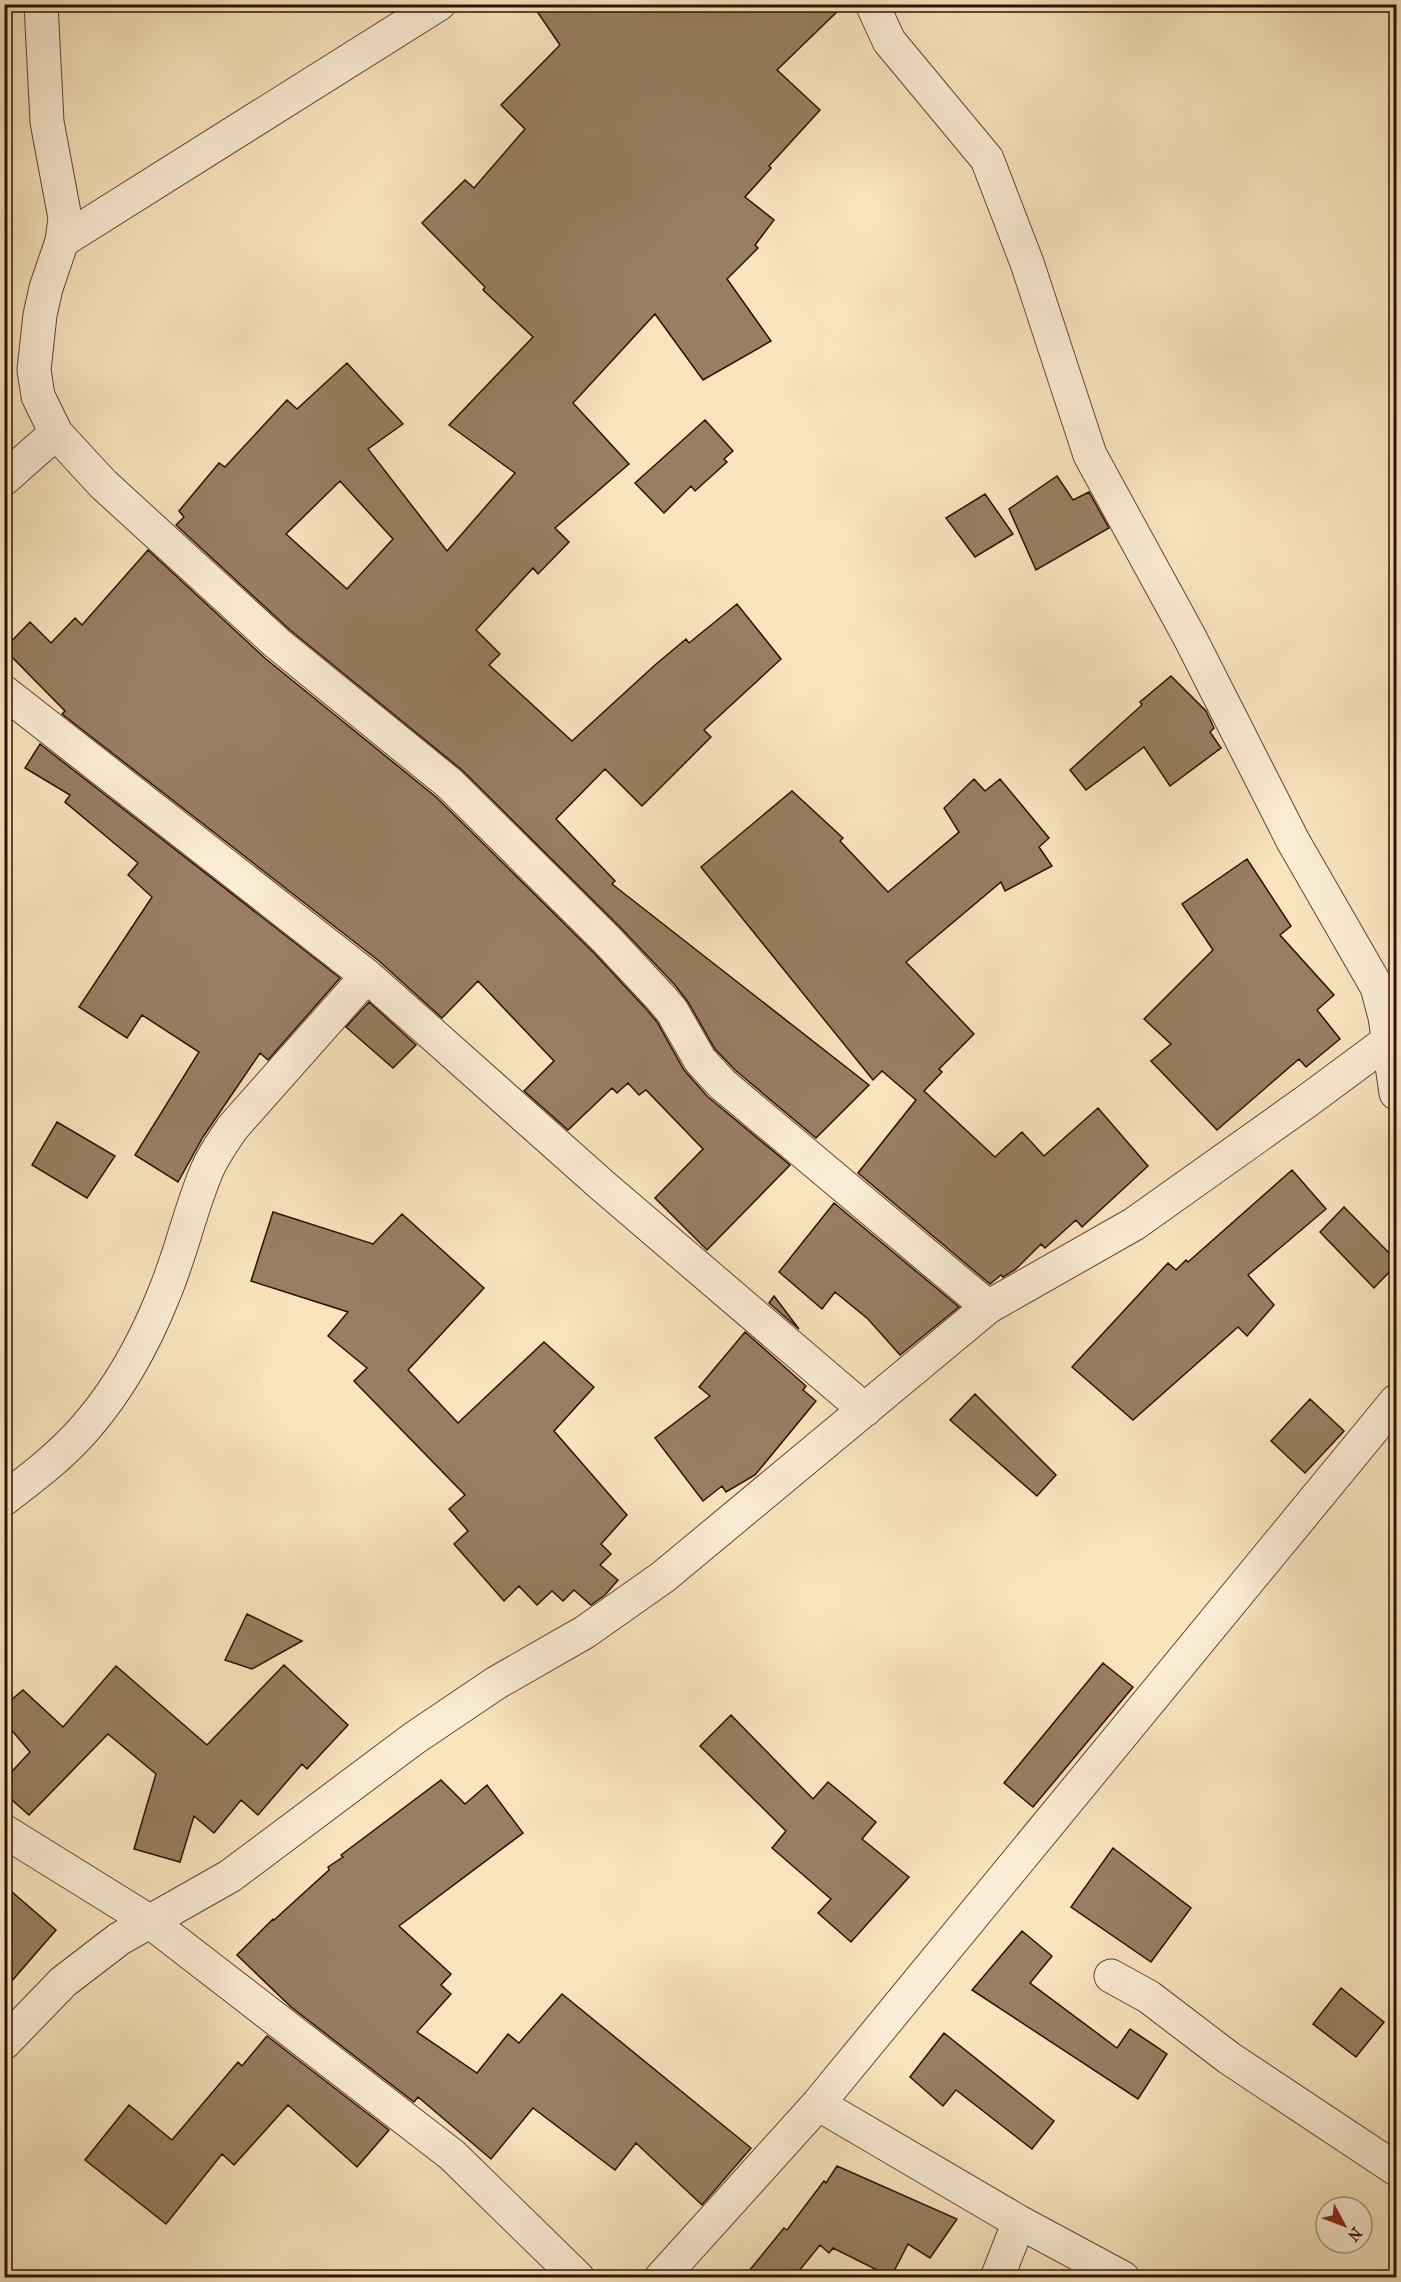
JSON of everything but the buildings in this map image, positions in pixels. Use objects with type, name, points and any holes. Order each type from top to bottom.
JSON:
[{"type":"street","points":[[62,241],[439,4]]},
{"type":"street","points":[[872,4],[889,41],[987,159],[1028,263],[1090,455],[1189,636],[1293,841],[1377,987],[1383,1003],[1396,1093]]},
{"type":"street","points":[[44,6],[47,122],[65,218],[62,241],[46,288],[40,315],[34,370],[38,396],[56,433],[103,484],[278,644],[449,783],[607,939],[672,1011],[700,1060],[722,1084],[988,1307]]},
{"type":"street","points":[[4,479],[56,433]]},
{"type":"street","points":[[4,692],[367,976],[603,1186],[864,1410]]},
{"type":"street","points":[[4,1499],[56,1458],[86,1428],[104,1405],[133,1361],[165,1294],[207,1169],[221,1145],[233,1127],[367,976]]},
{"type":"street","points":[[4,2043],[63,1982],[120,1939],[230,1876],[413,1739],[496,1683],[585,1632],[663,1577],[988,1307],[1134,1224],[1388,1041]]},
{"type":"street","points":[[661,2277],[818,2104],[1396,1401]]},
{"type":"street","points":[[4,1831],[149,1921],[452,2155],[578,2277]]},
{"type":"street","points":[[1112,1976],[1149,1998],[1229,2058],[1396,2169]]},
{"type":"street","points":[[818,2104],[1019,2222],[1124,2277]]},
{"type":"street","points":[[998,2277],[1019,2222]]}]
